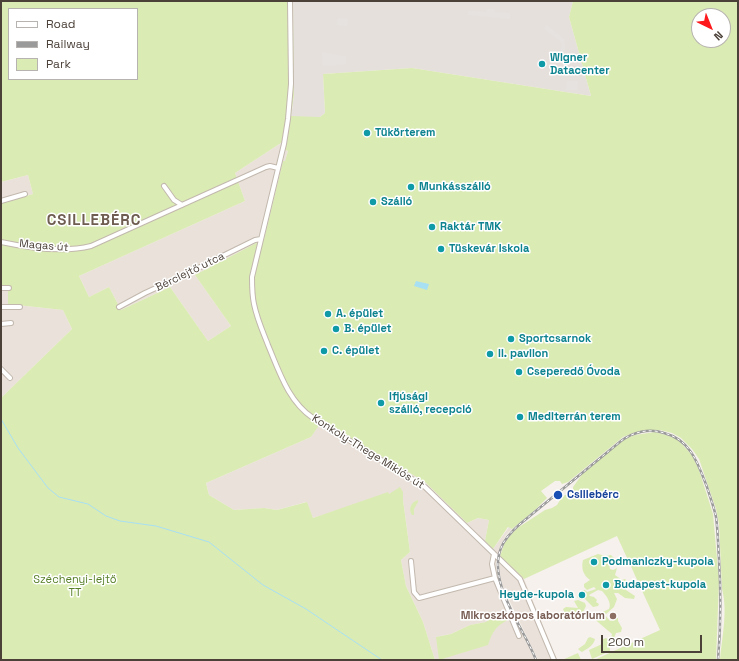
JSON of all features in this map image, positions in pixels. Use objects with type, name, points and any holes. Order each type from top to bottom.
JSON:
[{"type":"street","name":"Konkoly-Thege Miklós út","points":[[290,1],[291,95],[286,131],[252,277],[253,302],[257,318],[285,384],[294,400],[306,413],[425,487],[521,582],[554,660]]},
{"type":"street","name":"Magas út","points":[[1,242],[63,250],[83,248],[94,245],[266,167],[270,166],[278,168]]},
{"type":"street","points":[[164,186],[176,202],[182,205]]},
{"type":"street","points":[[1,201],[25,194]]},
{"type":"street","points":[[175,209],[176,202]]},
{"type":"street","name":"Bérclejtő utca","points":[[119,307],[255,240],[261,239]]},
{"type":"street","points":[[1,288],[9,288]]},
{"type":"street","points":[[1,307],[20,307]]},
{"type":"street","points":[[1,324],[10,323]]},
{"type":"street","points":[[1,369],[10,378]]},
{"type":"street","points":[[494,554],[492,564],[495,578],[506,608],[519,636]]},
{"type":"street","points":[[411,562],[414,592],[420,598],[495,578]]},
{"type":"shaded area","points":[[293,1],[573,1],[569,17],[591,96],[412,68],[323,74],[325,113],[320,117],[291,117],[294,95]]},
{"type":"shaded area","points":[[487,9],[494,9],[495,12],[510,13],[510,19],[468,15],[468,11],[486,12]]},
{"type":"shaded area","points":[[338,18],[348,19],[347,26],[337,25]]},
{"type":"shaded area","points":[[547,25],[564,39],[564,53],[560,51],[562,45],[560,41],[544,29]]},
{"type":"shaded area","points":[[322,52],[346,57],[346,64],[323,66]]},
{"type":"shaded area","points":[[567,81],[578,81],[577,90],[566,90]]},
{"type":"shaded area","points":[[287,139],[285,150],[288,151],[285,161],[283,161],[264,239],[195,275],[231,326],[208,341],[170,287],[121,310],[109,287],[89,297],[79,276],[245,201],[235,173]]},
{"type":"shaded area","points":[[28,175],[33,194],[1,203],[1,182]]},
{"type":"shaded area","points":[[1,287],[8,287],[8,304],[63,310],[72,329],[1,398]]},
{"type":"shaded area","points":[[322,420],[425,482],[467,523],[478,518],[489,520],[485,541],[493,549],[509,527],[512,529],[506,535],[500,547],[496,559],[496,572],[503,596],[536,660],[435,660],[423,622],[406,586],[401,560],[410,552],[403,492],[388,494],[313,518],[306,502],[277,510],[264,508],[234,510],[209,495],[206,483],[311,437]],"holes":[[[486,622],[499,625],[493,631],[491,636],[436,637],[451,634],[470,625]]]},
{"type":"shaded area","points":[[500,556],[524,579],[557,660],[538,660],[502,585],[499,572]]},
{"type":"green space","name":"Széchenyi-lejtő TT","points":[[1,1],[293,1],[294,95],[291,116],[320,117],[325,113],[323,74],[412,68],[591,96],[569,17],[573,1],[738,1],[738,660],[720,660],[724,624],[724,597],[722,589],[719,524],[716,509],[699,459],[681,438],[672,433],[660,430],[647,430],[623,437],[568,482],[562,484],[560,481],[555,481],[541,491],[547,498],[512,529],[508,527],[493,549],[485,541],[489,520],[478,518],[467,523],[425,482],[322,421],[311,437],[206,483],[209,495],[234,510],[264,508],[277,510],[307,502],[313,518],[388,492],[389,494],[400,487],[403,492],[410,552],[401,560],[406,586],[423,622],[435,660],[1,660],[1,398],[72,329],[63,310],[8,304],[8,287],[1,287],[1,203],[33,194],[28,175],[1,182]],"holes":[[[287,139],[285,150],[288,151],[285,161],[283,161],[264,239],[195,275],[231,326],[208,341],[170,287],[121,310],[109,287],[89,297],[79,276],[245,201],[235,173]]]},
{"type":"green space","points":[[655,432],[677,439],[692,455],[699,470],[713,514],[719,581],[716,660],[594,660],[660,630],[617,536],[524,579],[500,556],[505,542],[516,529],[545,510],[557,505],[565,495],[570,494],[573,491],[573,487],[583,473],[617,445],[627,438],[635,435]]},
{"type":"green space","points":[[418,500],[414,509],[414,515],[412,515],[410,510],[411,506]]},
{"type":"green space","points":[[598,554],[606,556],[611,555],[614,558],[609,564],[610,569],[613,570],[617,568],[615,575],[622,580],[625,579],[627,581],[626,590],[635,596],[634,599],[625,598],[618,593],[614,593],[617,599],[614,607],[605,615],[610,621],[615,617],[618,618],[622,628],[621,632],[616,633],[614,638],[611,638],[612,634],[592,617],[609,609],[610,607],[604,593],[598,590],[589,595],[594,597],[597,600],[596,602],[599,604],[598,606],[593,607],[585,599],[581,600],[577,597],[578,593],[583,590],[587,592],[596,589],[594,587],[587,590],[584,587],[584,584],[590,580],[584,574],[582,566],[583,560]]},
{"type":"green space","points":[[578,600],[585,603],[586,606],[582,618],[580,620],[578,614],[574,612],[571,613],[568,620],[563,609],[566,607],[578,608],[574,601]]},
{"type":"green space","points":[[504,611],[508,620],[495,630],[488,645],[439,660],[436,637],[451,634],[470,625],[486,622],[496,614]]},
{"type":"green space","points":[[590,637],[595,639],[592,645],[582,652],[579,650],[578,649],[585,644]]},
{"type":"green space","points":[[606,638],[609,640],[610,651],[592,659],[589,650],[602,644],[601,640]]},
{"type":"green space","points":[[578,653],[581,660],[562,660]]},
{"type":"water","points":[[416,281],[429,284],[427,290],[414,286]]},
{"type":"waterway","points":[[1,419],[18,448],[48,488],[59,497],[88,504],[106,516],[120,521],[156,526],[209,542],[263,585],[306,609],[382,660]]},
{"type":"railway","points":[[536,660],[503,590],[499,576],[498,562],[501,548],[509,535],[520,524],[621,441],[636,433],[647,431],[664,433],[681,441],[697,462],[707,487],[716,517],[717,528],[720,584],[718,660]]},
{"type":"place","name":"Wigner Datacenter","points":[[542,64]]},
{"type":"place","name":"Tükörterem","points":[[367,133]]},
{"type":"place","name":"Munkásszálló","points":[[411,187]]},
{"type":"place","name":"Szálló","points":[[373,202]]},
{"type":"place","name":"Raktár TMK","points":[[432,227]]},
{"type":"place","name":"Tüskevár Iskola","points":[[441,249]]},
{"type":"place","name":"A. épület","points":[[328,314]]},
{"type":"place","name":"B. épület","points":[[336,329]]},
{"type":"place","name":"Sportcsarnok","points":[[511,339]]},
{"type":"place","name":"C. épület","points":[[324,351]]},
{"type":"place","name":"II. pavilon","points":[[490,354]]},
{"type":"place","name":"Cseperedő Óvoda","points":[[519,372]]},
{"type":"place","name":"Ifjúsági szálló, recepció","points":[[381,403]]},
{"type":"place","name":"Mediterrán terem","points":[[520,417]]},
{"type":"place","name":"Csillebérc","points":[[558,495]]},
{"type":"place","name":"Podmaniczky-kupola","points":[[594,562]]},
{"type":"place","name":"Budapest-kupola","points":[[606,585]]},
{"type":"place","name":"Heyde-kupola","points":[[582,595]]},
{"type":"place","name":"Mikroszkópos laboratórium","points":[[613,616]]},
{"type":"district","name":"CSILLEBÉRC","points":[[94,221]]}]
